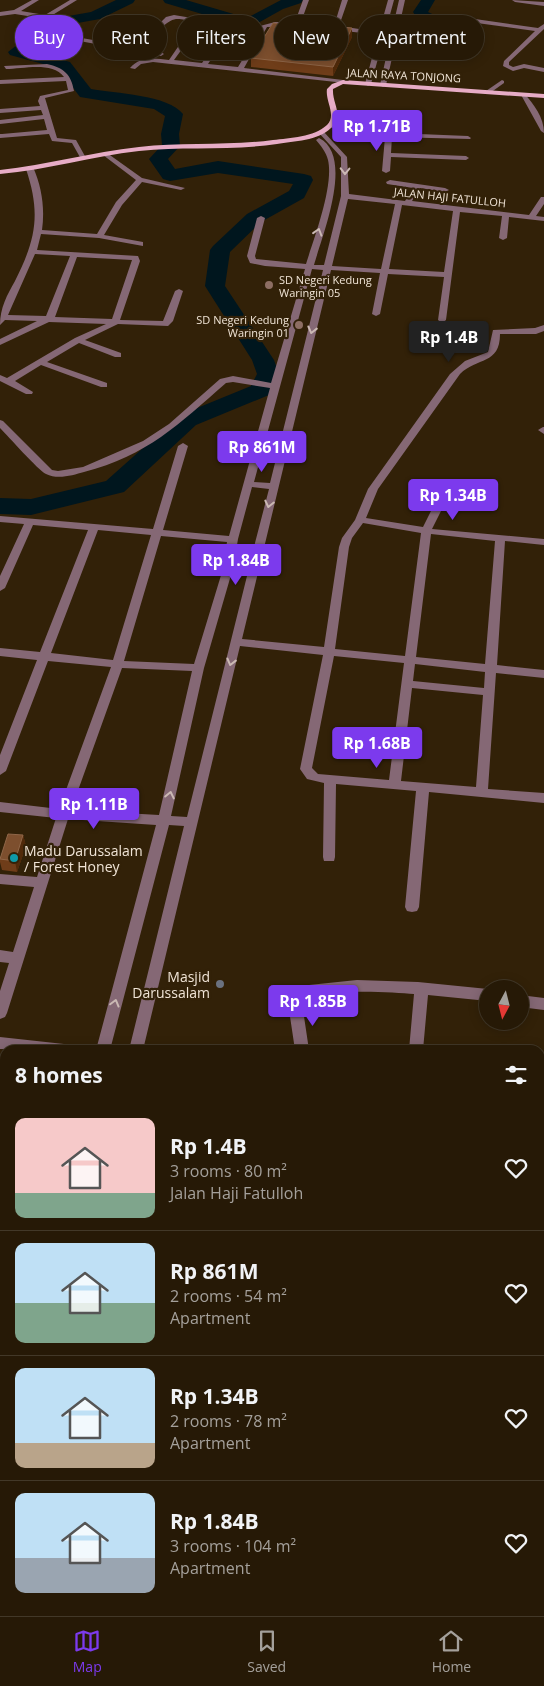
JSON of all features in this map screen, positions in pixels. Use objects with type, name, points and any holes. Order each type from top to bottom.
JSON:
[{"type":"main road","name":"JALAN RAYA TONJONG","points":[[322,131],[335,119],[336,113],[330,100],[330,89],[334,85],[343,82],[544,96]]},
{"type":"main road","points":[[0,172],[30,169],[139,148],[234,146],[268,143],[322,131]]},
{"type":"street","points":[[14,12],[36,0]]},
{"type":"street","points":[[0,14],[14,12],[46,17],[74,0]]},
{"type":"street","points":[[300,15],[306,0]]},
{"type":"street","points":[[340,15],[345,0]]},
{"type":"street","points":[[387,15],[391,0]]},
{"type":"street","points":[[399,15],[402,0]]},
{"type":"street","points":[[515,0],[544,4]]},
{"type":"street","points":[[484,21],[542,28]]},
{"type":"street","points":[[240,68],[265,28],[263,26],[274,23]]},
{"type":"street","points":[[542,28],[506,62],[506,66],[513,69],[524,66],[544,70]]},
{"type":"street","points":[[83,40],[248,71],[343,82]]},
{"type":"street","points":[[133,68],[136,64],[147,60],[172,58],[177,51]]},
{"type":"street","points":[[205,64],[208,60]]},
{"type":"street","points":[[368,84],[375,60]]},
{"type":"street","points":[[383,86],[389,60]]},
{"type":"street","points":[[6,67],[54,66],[62,71],[71,92],[42,97],[44,108],[55,140],[74,141],[83,158]]},
{"type":"street","points":[[0,82],[67,79]]},
{"type":"street","points":[[488,92],[502,82]]},
{"type":"street","points":[[525,95],[544,131]]},
{"type":"street","points":[[0,111],[44,108]]},
{"type":"street","points":[[0,122],[47,117]]},
{"type":"street","points":[[322,131],[468,138]]},
{"type":"street","points":[[103,1045],[164,820],[198,668],[226,572],[248,484],[280,391],[328,267],[344,196],[344,157],[322,131]]},
{"type":"street","points":[[137,1045],[273,486],[280,391],[308,266],[330,194],[333,162],[322,131]]},
{"type":"street","points":[[2,136],[51,132]]},
{"type":"street","points":[[386,171],[389,135]]},
{"type":"street","points":[[106,154],[140,180],[181,188]]},
{"type":"street","points":[[387,155],[466,158]]},
{"type":"street","points":[[30,169],[36,186],[39,232],[33,252],[3,304],[2,319],[50,318],[115,323],[167,324],[179,291]]},
{"type":"street","points":[[100,236],[119,204],[140,180]]},
{"type":"street","points":[[390,182],[445,190]]},
{"type":"street","points":[[376,314],[385,270],[403,203],[418,186]]},
{"type":"street","name":"JALAN HAJI FATULLOH","points":[[344,196],[544,219]]},
{"type":"street","points":[[532,217],[544,198]]},
{"type":"street","points":[[442,320],[457,208]]},
{"type":"street","points":[[503,238],[506,214]]},
{"type":"street","points":[[261,218],[251,259],[265,264],[448,275]]},
{"type":"street","points":[[39,232],[100,236],[140,244]]},
{"type":"street","points":[[4,380],[42,363],[78,340],[115,323],[136,261],[135,258],[33,252]]},
{"type":"street","points":[[0,342],[50,318],[74,255]]},
{"type":"street","points":[[544,328],[536,331],[496,332],[496,346],[492,353],[462,368],[444,387],[393,464],[373,489],[360,520],[347,538],[344,547],[329,652],[306,769],[312,776],[330,779],[544,798]]},
{"type":"street","points":[[78,340],[118,355]]},
{"type":"street","points":[[42,363],[104,385]]},
{"type":"street","points":[[0,423],[49,472],[55,475],[62,475],[100,465],[156,438],[223,381],[234,379],[258,383],[280,391]]},
{"type":"street","points":[[4,380],[29,392]]},
{"type":"street","points":[[0,1014],[64,814],[118,664],[183,446]]},
{"type":"street","points":[[394,784],[426,531],[450,483]]},
{"type":"street","points":[[248,484],[273,486]]},
{"type":"street","points":[[0,519],[233,539]]},
{"type":"street","points":[[360,520],[426,531],[544,542]]},
{"type":"street","points":[[0,588],[30,521]]},
{"type":"street","points":[[0,772],[94,527]]},
{"type":"street","points":[[482,792],[500,538]]},
{"type":"street","points":[[226,572],[252,573]]},
{"type":"street","points":[[236,642],[544,674]]},
{"type":"street","points":[[0,652],[118,664],[198,668]]},
{"type":"street","points":[[406,684],[489,692]]},
{"type":"street","points":[[329,857],[330,779]]},
{"type":"street","points":[[412,906],[423,787]]},
{"type":"street","points":[[0,807],[64,814],[190,822]]},
{"type":"street","points":[[0,879],[43,883]]},
{"type":"street","points":[[0,956],[18,958]]},
{"type":"street","points":[[301,1045],[295,1003],[296,998],[302,994],[323,988],[350,986],[421,989],[479,995]]},
{"type":"street","points":[[416,1045],[421,989]]},
{"type":"street","points":[[529,1002],[544,1004]]},
{"type":"street","points":[[0,1043],[18,1045]]},
{"type":"building","points":[[274,23],[274,60],[336,60],[333,67],[264,59],[264,37]]},
{"type":"building","points":[[348,28],[352,28],[348,36]]},
{"type":"building","points":[[8,834],[23,835],[15,861],[0,859]]},
{"type":"waterway","points":[[0,506],[31,507],[115,487],[188,420],[261,390],[268,374],[263,360],[215,286],[220,250],[254,218],[297,194],[304,180],[218,167],[170,175],[158,159],[171,146],[170,134],[174,114],[159,105],[86,93],[64,65],[16,52],[35,38],[68,20],[95,16],[128,0]]},
{"type":"waterway","points":[[170,0],[249,23],[278,6],[296,0]]},
{"type":"waterway","points":[[422,15],[420,12],[428,0]]},
{"type":"place","name":"SD Negeri Kedung Waringin 05","points":[[269,285]]},
{"type":"place","name":"SD Negeri Kedung Waringin 01","points":[[299,325]]},
{"type":"place","name":"Madu Darussalam / Forest Honey","points":[[14,858]]},
{"type":"place","name":"Masjid Darussalam","points":[[220,984]]}]
